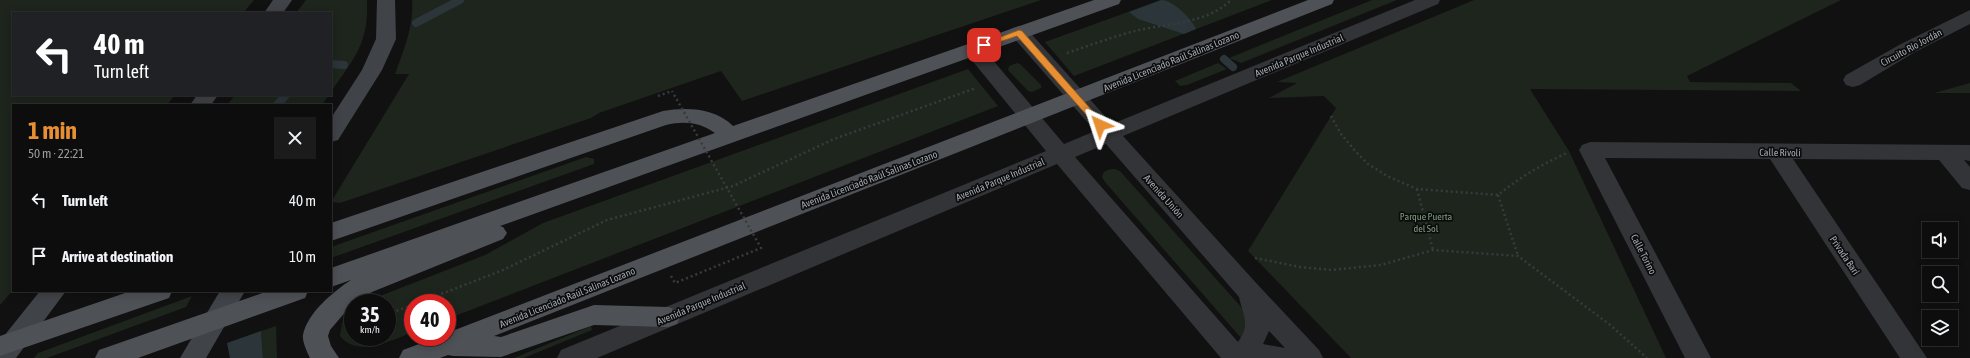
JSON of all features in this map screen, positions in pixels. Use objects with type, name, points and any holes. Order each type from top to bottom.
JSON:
[{"type":"main road","points":[[274,12],[283,0]]},
{"type":"main road","points":[[332,133],[372,70],[386,39],[386,0]]},
{"type":"main road","points":[[332,278],[729,135],[1112,0]]},
{"type":"main road","name":"Avenida Licenciado Raúl Salinas Lozano","points":[[456,341],[1326,0]]},
{"type":"main road","points":[[201,104],[207,96]]},
{"type":"main road","points":[[332,232],[663,118],[681,115],[699,116],[721,125],[729,135]]},
{"type":"main road","points":[[326,358],[320,352],[315,336],[319,325],[343,298],[362,285],[458,249],[511,225],[556,197]]},
{"type":"main road","points":[[5,349],[53,292]]},
{"type":"main road","points":[[5,349],[157,292]]},
{"type":"main road","points":[[193,358],[232,292]]},
{"type":"main road","points":[[108,358],[293,292]]},
{"type":"main road","points":[[443,346],[501,347],[594,315],[668,317]]},
{"type":"main road","name":"Avenida Licenciado Raúl Salinas Lozano","points":[[412,358],[443,346]]},
{"type":"street","name":"Avenida Parque Industrial","points":[[570,358],[1431,0]]},
{"type":"street","name":"Circuito Río Jordán","points":[[1853,80],[1908,48],[1970,16]]},
{"type":"street","name":"Avenida Unión","points":[[1019,32],[1249,292],[1310,358]]},
{"type":"street","points":[[973,49],[1029,117],[1236,358]]},
{"type":"street","name":"Calle Rivoli","points":[[1580,150],[1970,153]]},
{"type":"street","name":"Calle Torino","points":[[1580,150],[1698,358]]},
{"type":"street","name":"Privada Barí","points":[[1777,152],[1914,358]]},
{"type":"street","points":[[1945,153],[1970,182]]},
{"type":"street","points":[[1240,358],[1255,336],[1259,325],[1256,308],[1249,292]]},
{"type":"street","points":[[1246,358],[1264,355],[1283,358]]},
{"type":"path","points":[[1062,54],[1117,36],[1198,17],[1219,10],[1228,5],[1231,0]]},
{"type":"path","points":[[441,294],[503,270],[607,220],[733,186],[834,139],[981,86]]},
{"type":"path","points":[[671,276],[675,283],[761,248],[672,91]]},
{"type":"path","points":[[1331,116],[1341,134],[1368,164],[1387,176],[1417,189],[1498,195],[1515,180],[1547,162],[1580,150]]},
{"type":"path","points":[[1417,189],[1433,250]]},
{"type":"path","points":[[1498,195],[1518,256]]},
{"type":"path","points":[[1255,258],[1315,269],[1346,270],[1381,265],[1433,250],[1518,256],[1609,324],[1647,358]]},
{"type":"green space","points":[[0,0],[254,0],[244,12],[12,12],[12,96],[174,96],[168,104],[12,104],[12,291],[0,305]]},
{"type":"green space","points":[[306,0],[367,0],[367,15],[363,39],[353,60],[332,91],[332,12],[297,12]]},
{"type":"green space","points":[[412,0],[1041,0],[742,101],[721,71],[599,113],[591,118],[340,203],[332,202],[409,74],[395,74],[410,28]]},
{"type":"green space","points":[[1161,0],[1272,0],[1074,76],[1045,42]]},
{"type":"green space","points":[[1372,0],[1397,0],[1241,63],[1229,58]]},
{"type":"green space","name":"Parque Puerta del Sol","points":[[1474,0],[1841,0],[1687,76],[1690,82],[1791,83],[1801,91],[1530,89],[1569,151],[1666,358],[1351,358],[1248,251],[1336,108],[1324,96],[1269,98],[1297,83],[1277,82]]},
{"type":"green space","points":[[1017,63],[1020,64],[1041,85],[1041,88],[1032,92],[1028,91],[1008,70],[1009,66]]},
{"type":"green space","points":[[1218,63],[1227,69],[1187,85],[1180,86],[1175,81]]},
{"type":"green space","points":[[968,69],[998,106],[456,316],[456,294],[404,294],[404,336],[396,339],[396,294],[385,294],[485,255],[543,223]]},
{"type":"green space","points":[[1970,83],[1970,93],[1934,93]]},
{"type":"green space","points":[[234,96],[328,96],[323,104],[228,104]]},
{"type":"green space","points":[[586,157],[594,159],[594,164],[332,258],[332,247]]},
{"type":"green space","points":[[1115,169],[1120,171],[1249,316],[1242,339],[1105,182],[1102,177],[1105,171]]},
{"type":"green space","points":[[192,296],[186,307],[47,358],[34,358],[38,353]]},
{"type":"green space","points":[[344,320],[344,340],[340,336],[342,323]]},
{"type":"green space","points":[[276,326],[277,358],[263,358],[261,331]]},
{"type":"green space","points":[[591,326],[592,330],[524,358],[514,358]]},
{"type":"shaded area","points":[[1161,0],[1171,3],[1181,10],[1196,29],[1184,34],[1138,19],[1129,12]]},
{"type":"shaded area","points":[[261,331],[263,358],[230,358],[227,343]]},
{"type":"waterway","points":[[416,23],[460,0]]},
{"type":"waterway","points":[[1224,59],[1233,67]]},
{"type":"waterway","points":[[332,64],[344,65]]},
{"type":"waterway","points":[[278,104],[285,96]]},
{"type":"route","points":[[984,45],[1019,32],[1100,125]]}]
